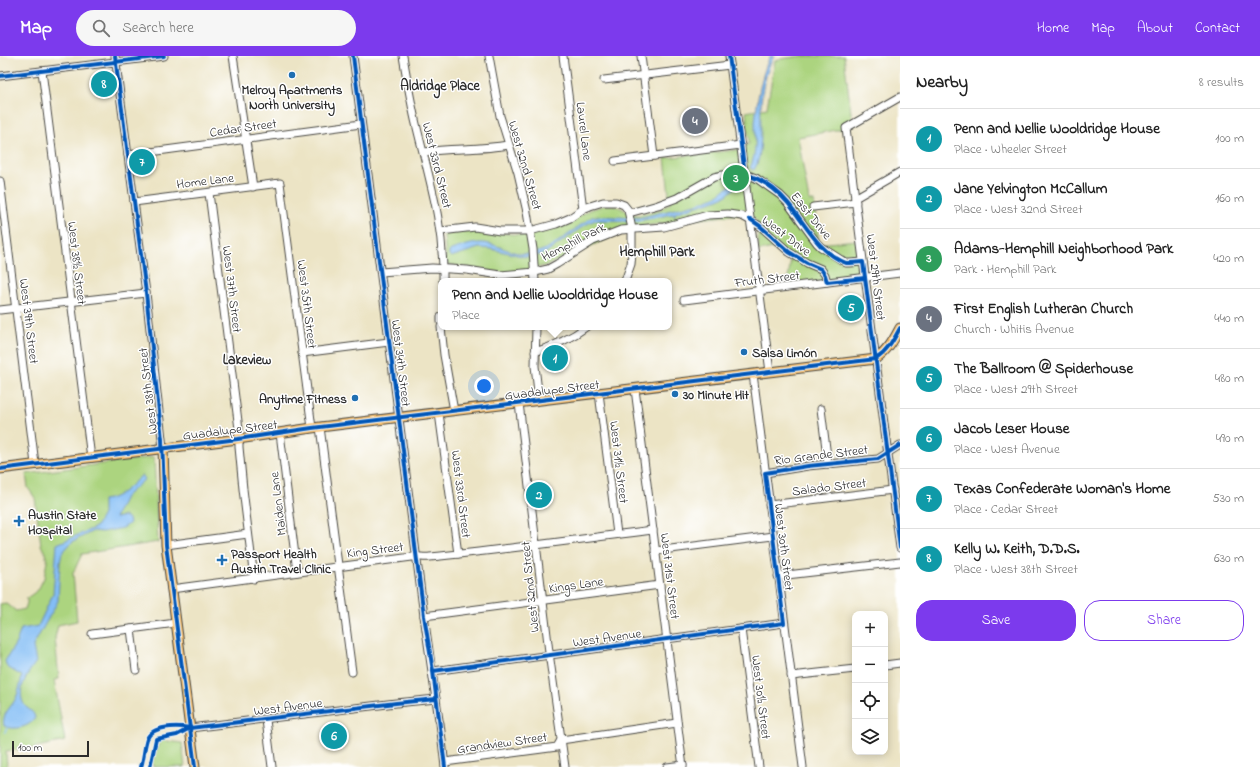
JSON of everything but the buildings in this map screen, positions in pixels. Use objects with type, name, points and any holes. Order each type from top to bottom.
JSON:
[{"type":"main road","points":[[876,359],[891,346],[900,328]]},
{"type":"main road","name":"Guadalupe Street","points":[[0,469],[316,428],[876,359]]},
{"type":"main road","name":"West 38th Street","points":[[163,448],[166,545],[194,767]]},
{"type":"street","points":[[0,76],[116,59],[164,56]]},
{"type":"street","points":[[233,56],[253,187]]},
{"type":"street","name":"West 34th Street","points":[[353,56],[424,616],[433,671],[445,765]]},
{"type":"street","name":"West 33rd Street","points":[[403,56],[412,105],[436,202],[443,250],[443,278]]},
{"type":"street","name":"West 32nd Street","points":[[489,56],[495,96],[508,145],[524,195],[533,249],[535,278]]},
{"type":"street","name":"Laurel Lane","points":[[563,56],[583,209]]},
{"type":"street","points":[[641,56],[654,156]]},
{"type":"street","points":[[729,56],[770,372]]},
{"type":"street","name":"West 38th Street","points":[[116,59],[146,293],[163,448]]},
{"type":"street","points":[[604,80],[730,65]]},
{"type":"street","name":"West 38½ Street","points":[[42,71],[91,458]]},
{"type":"street","name":"West 29th Street","points":[[900,98],[846,128],[900,548]]},
{"type":"street","name":"Cedar Street","points":[[128,155],[362,124]]},
{"type":"street","points":[[424,152],[442,149],[482,148],[508,145]]},
{"type":"street","points":[[615,161],[741,145]]},
{"type":"street","points":[[813,207],[856,200],[900,172]]},
{"type":"street","name":"Hemphill Park","points":[[381,272],[419,268],[443,268],[500,275],[535,272],[548,269],[592,241],[621,230],[631,220],[653,207],[677,198],[714,177],[744,174]]},
{"type":"street","name":"East Drive","points":[[744,174],[756,178],[780,195],[822,247],[846,263],[863,262]]},
{"type":"street","name":"West 39th Street","points":[[0,181],[3,231],[16,308],[35,464]]},
{"type":"street","name":"Home Lane","points":[[134,202],[280,183]]},
{"type":"street","name":"West 35th Street","points":[[280,183],[302,352],[316,428],[352,672]]},
{"type":"street","name":"West 37th Street","points":[[209,192],[239,429],[238,439],[254,579]]},
{"type":"street","name":"Hemphill Park","points":[[441,231],[475,227],[500,231],[530,231],[556,224],[570,218],[583,209],[604,202],[616,202],[624,205],[631,220]]},
{"type":"street","name":"Hemphill Park","points":[[631,220],[664,227],[714,215],[736,215],[750,219]]},
{"type":"street","name":"West Drive","points":[[750,219],[769,233],[789,252],[807,263],[821,269],[827,282]]},
{"type":"street","points":[[626,278],[633,242],[631,220]]},
{"type":"street","name":"Fruth Street","points":[[684,300],[900,273]]},
{"type":"street","points":[[0,310],[146,293]]},
{"type":"street","points":[[441,330],[444,355],[454,411]]},
{"type":"street","points":[[536,330],[535,352],[539,400]]},
{"type":"street","points":[[535,352],[571,338],[582,330]]},
{"type":"street","points":[[302,352],[389,342]]},
{"type":"street","name":"West 30th Street","points":[[753,374],[803,767]]},
{"type":"street","name":"West 31st Street","points":[[635,389],[683,766]]},
{"type":"street","name":"West 31½ Street","points":[[599,393],[618,534]]},
{"type":"street","name":"West 32nd Street","points":[[519,403],[549,655],[565,767]]},
{"type":"street","points":[[821,409],[828,464]]},
{"type":"street","name":"West 33rd Street","points":[[439,413],[458,554]]},
{"type":"street","name":"Maiden Lane","points":[[280,433],[297,572]]},
{"type":"street","points":[[886,434],[895,442],[900,444]]},
{"type":"street","name":"Rio Grande Street","points":[[765,473],[878,459],[888,454],[900,444]]},
{"type":"street","name":"Salado Street","points":[[769,505],[893,490]]},
{"type":"street","name":"King Street","points":[[171,589],[417,556],[423,558],[653,530]]},
{"type":"street","points":[[166,545],[248,534]]},
{"type":"street","points":[[655,551],[773,536]]},
{"type":"street","points":[[778,576],[900,562]]},
{"type":"street","name":"Kings Lane","points":[[424,616],[660,585]]},
{"type":"street","points":[[92,634],[176,623]]},
{"type":"street","name":"West Avenue","points":[[433,671],[784,623]]},
{"type":"street","points":[[130,629],[136,670]]},
{"type":"street","name":"West 30½ Street","points":[[741,629],[758,767]]},
{"type":"street","points":[[888,665],[900,663]]},
{"type":"street","points":[[791,676],[852,669]]},
{"type":"street","name":"West Avenue","points":[[190,728],[436,699]]},
{"type":"street","points":[[266,720],[272,767]]},
{"type":"street","name":"Grandview Street","points":[[445,765],[557,747],[561,740],[677,723]]},
{"type":"street","points":[[667,767],[683,766]]},
{"type":"green space","points":[[800,56],[844,56],[852,121],[842,129],[798,137],[809,201],[814,201],[819,244],[856,240],[860,274],[856,277],[787,286],[791,258],[777,247],[759,251],[757,221],[753,217],[741,214],[634,227],[548,265],[519,272],[503,273],[446,264],[444,235],[446,234],[482,231],[520,235],[547,231],[564,225],[590,210],[605,205],[613,205],[629,213],[638,215],[658,210],[670,204],[665,158],[745,149],[745,145],[749,144],[746,112],[767,108],[775,60]]},
{"type":"green space","points":[[154,457],[158,542],[82,554],[73,573],[77,621],[58,625],[55,638],[59,679],[54,680],[65,741],[32,748],[6,751],[7,767],[0,767],[0,604],[6,603],[16,611],[25,609],[27,598],[38,590],[44,578],[47,561],[41,545],[35,498],[28,488],[26,474]]},
{"type":"green space","points":[[160,740],[182,743],[185,767],[153,767],[152,762]]},
{"type":"water","points":[[770,56],[774,56],[767,73],[762,94],[761,140],[759,157],[754,170],[750,168],[755,151],[755,122],[757,105],[762,80]]},
{"type":"water","points":[[736,181],[739,184],[727,195],[675,213],[675,217],[673,214],[638,221],[595,220],[540,255],[526,257],[491,249],[479,248],[451,257],[449,255],[451,250],[476,243],[494,245],[520,254],[535,253],[560,240],[592,217],[638,218],[696,204],[715,197]]},
{"type":"water","points":[[142,475],[145,479],[125,497],[115,518],[124,516],[129,519],[130,523],[123,528],[102,532],[93,531],[72,542],[62,553],[58,601],[33,646],[36,662],[26,677],[21,694],[25,706],[34,714],[35,718],[26,726],[12,728],[4,726],[3,722],[5,715],[16,698],[22,676],[7,667],[5,661],[16,643],[21,629],[38,626],[53,594],[57,544],[96,527],[103,514],[103,500],[119,495]]},
{"type":"waterway","points":[[5,732],[7,728]]},
{"type":"cycle path","points":[[115,56],[146,293],[162,439],[166,545],[195,767]]},
{"type":"cycle path","points":[[0,76],[164,56]]},
{"type":"cycle path","points":[[353,56],[424,616],[433,671],[445,767]]},
{"type":"cycle path","points":[[729,56],[745,174],[763,182],[779,194],[788,203],[820,245],[836,258],[846,263],[863,262],[900,548]]},
{"type":"cycle path","points":[[750,219],[789,252],[807,263],[821,269],[827,282],[865,278]]},
{"type":"cycle path","points":[[0,469],[238,439],[312,428],[876,359],[887,349],[900,328]]},
{"type":"cycle path","points":[[433,671],[784,623],[765,473],[808,466],[878,459],[900,445]]},
{"type":"cycle path","points":[[141,767],[147,739],[150,734],[160,729],[172,727],[190,728],[436,699]]},
{"type":"cycle path","points":[[150,767],[156,739],[177,735],[190,728]]},
{"type":"place","name":"Melroy Apartments North University","points":[[292,75]]},
{"type":"place","name":"Kelly W. Keith, D.D.S.","points":[[104,84]]},
{"type":"place","name":"First English Lutheran Church","points":[[695,121]]},
{"type":"place","name":"Texas Confederate Woman's Home","points":[[142,162]]},
{"type":"place","name":"Adams-Hemphill Neighborhood Park","points":[[736,178]]},
{"type":"place","name":"The Ballroom @ Spiderhouse","points":[[851,308]]},
{"type":"place","name":"Salsa Limón","points":[[744,352]]},
{"type":"place","name":"Penn and Nellie Wooldridge House","points":[[555,358]]},
{"type":"place","name":"30 Minute Hit","points":[[675,394]]},
{"type":"place","name":"Anytime Fitness","points":[[355,398]]},
{"type":"place","name":"Jane Yelvington McCallum","points":[[539,495]]},
{"type":"place","name":"Austin State Hospital","points":[[19,521]]},
{"type":"place","name":"Passport Health Austin Travel Clinic","points":[[222,560]]},
{"type":"place","name":"Jacob Leser House","points":[[334,736]]},
{"type":"district","name":"Aldridge Place","points":[[440,85]]},
{"type":"district","name":"Hemphill Park","points":[[657,251]]},
{"type":"district","name":"Lakeview","points":[[247,359]]}]
